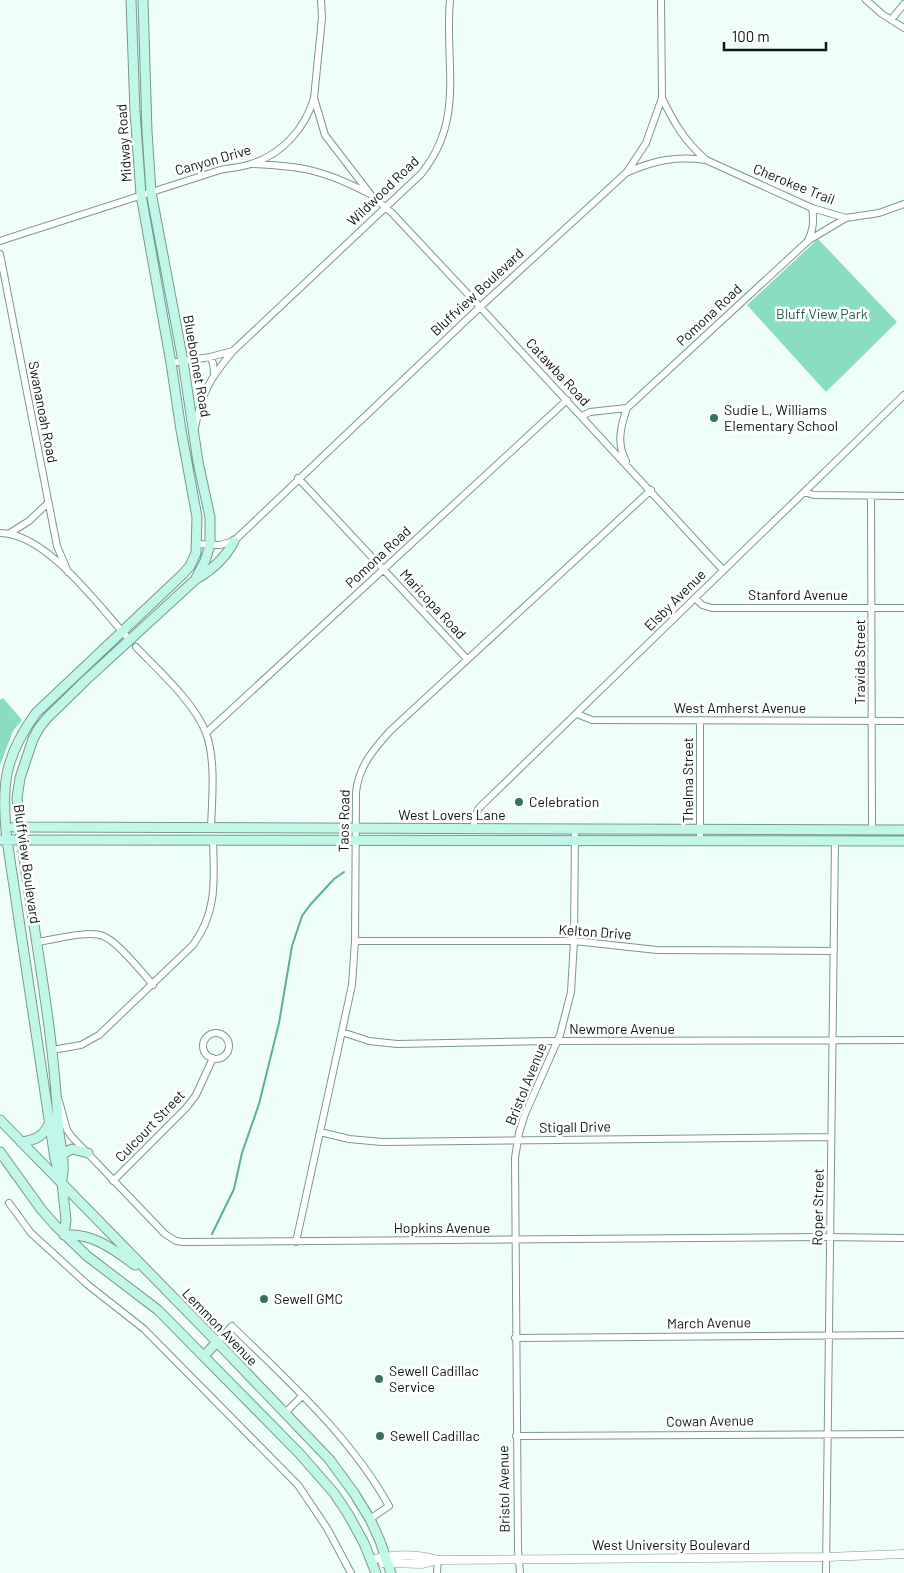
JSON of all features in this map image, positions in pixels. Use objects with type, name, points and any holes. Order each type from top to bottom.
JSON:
[{"type":"main road","name":"Midway Road","points":[[131,0],[135,112],[141,195]]},
{"type":"main road","name":"Midway Road","points":[[143,0],[147,131],[152,192]]},
{"type":"main road","name":"Bluebonnet Road","points":[[152,192],[183,361],[198,462],[210,517],[210,545]]},
{"type":"main road","name":"Bluebonnet Road","points":[[141,195],[197,516],[197,544]]},
{"type":"main road","points":[[196,580],[220,561],[234,541]]},
{"type":"main road","name":"Bluffview Boulevard","points":[[64,1235],[66,1220],[62,1182],[56,1164],[24,944],[4,840],[5,784],[12,751],[45,704],[184,574],[190,566],[197,544]]},
{"type":"main road","name":"Bluffview Boulevard","points":[[62,1182],[64,1170],[52,1050],[21,840],[17,798],[20,778],[33,739],[47,718],[129,640],[196,580],[210,545]]},
{"type":"main road","name":"West Lovers Lane","points":[[3,827],[904,830]]},
{"type":"main road","points":[[211,828],[213,839]]},
{"type":"main road","points":[[474,829],[474,840]]},
{"type":"main road","points":[[835,829],[835,840]]},
{"type":"main road","points":[[872,829],[872,840]]},
{"type":"main road","name":"West Lovers Lane","points":[[4,840],[904,840]]},
{"type":"main road","points":[[24,944],[37,942]]},
{"type":"main road","points":[[40,1052],[52,1050]]},
{"type":"main road","name":"Lemmon Avenue","points":[[0,1120],[329,1459],[370,1519],[389,1564]]},
{"type":"main road","points":[[21,1142],[38,1138],[44,1134],[50,1122]]},
{"type":"main road","points":[[62,1154],[72,1149],[88,1153]]},
{"type":"main road","points":[[0,1152],[41,1210],[64,1235],[87,1256],[151,1304],[316,1472],[334,1493],[358,1530],[376,1573]]},
{"type":"main road","points":[[64,1235],[88,1236],[104,1243],[152,1276]]},
{"type":"main road","points":[[204,1356],[217,1342]]},
{"type":"street","name":"Canyon Drive","points":[[141,195],[220,170],[252,164],[276,151],[293,137],[306,120],[314,98],[322,18],[321,0]]},
{"type":"street","name":"Wildwood Road","points":[[194,434],[201,402],[214,373],[233,351],[421,174],[436,153],[444,132],[450,103],[450,0]]},
{"type":"street","name":"Bluffview Boulevard","points":[[234,541],[298,478],[480,307],[627,172],[646,143],[662,98],[661,0]]},
{"type":"street","points":[[866,0],[904,28]]},
{"type":"street","points":[[891,20],[904,4]]},
{"type":"street","name":"Catawba Road","points":[[314,98],[326,135],[371,195],[480,307],[723,570]]},
{"type":"street","name":"Cherokee Trail","points":[[662,98],[678,130],[706,160]]},
{"type":"street","name":"Cherokee Trail","points":[[627,172],[660,160],[689,158],[706,160],[812,208],[846,218],[879,212],[904,204]]},
{"type":"street","name":"Catawba Road","points":[[252,164],[287,166],[317,171],[348,182],[371,195]]},
{"type":"street","name":"Midway Road","points":[[0,241],[141,195]]},
{"type":"street","points":[[809,240],[814,221],[812,208]]},
{"type":"street","name":"Pomona Road","points":[[627,408],[809,240],[846,218]]},
{"type":"street","name":"Swananoah Road","points":[[0,254],[57,546],[68,572]]},
{"type":"street","name":"Wildwood Road","points":[[171,363],[210,357],[233,351]]},
{"type":"street","points":[[210,357],[214,373]]},
{"type":"street","name":"Elsby Avenue","points":[[474,829],[474,818],[479,808],[904,394]]},
{"type":"street","name":"Pomona Road","points":[[206,733],[567,400]]},
{"type":"street","points":[[582,416],[590,412],[627,408],[622,422],[620,445],[623,457],[630,468]]},
{"type":"street","name":"Maricopa Road","points":[[298,478],[467,659]]},
{"type":"street","name":"Taos Road","points":[[296,1242],[352,985],[355,941],[357,780],[366,759],[390,731],[651,490]]},
{"type":"street","points":[[804,492],[814,495],[904,496]]},
{"type":"street","name":"Travida Street","points":[[871,496],[873,608],[872,829]]},
{"type":"street","points":[[10,533],[29,521],[48,503]]},
{"type":"street","points":[[0,533],[10,533],[45,552],[68,572],[129,640]]},
{"type":"street","points":[[197,544],[227,544],[234,541]]},
{"type":"street","name":"Stanford Avenue","points":[[695,598],[702,605],[712,608],[904,608]]},
{"type":"street","points":[[136,647],[192,708],[206,733],[212,768],[211,828]]},
{"type":"street","name":"West Amherst Avenue","points":[[577,714],[588,720],[904,721]]},
{"type":"street","name":"Thelma Street","points":[[700,720],[700,840]]},
{"type":"street","name":"Bristol Avenue","points":[[520,1573],[518,1559],[516,1436],[514,1178],[517,1140],[525,1114],[557,1041],[571,992],[574,941],[575,829]]},
{"type":"street","points":[[52,1050],[81,1046],[91,1041],[193,945],[208,919],[213,892],[213,839]]},
{"type":"street","name":"Roper Street","points":[[826,1573],[835,840]]},
{"type":"street","points":[[37,942],[86,935],[104,936],[113,942],[153,984]]},
{"type":"street","name":"Kelton Drive","points":[[355,941],[574,941],[657,950],[834,951]]},
{"type":"street","name":"Newmore Avenue","points":[[342,1032],[369,1041],[397,1044],[557,1041],[904,1040]]},
{"type":"street","name":"Culcourt Street","points":[[217,1033],[226,1038],[228,1049],[223,1056],[213,1058],[207,1055],[203,1044],[206,1037],[217,1033]]},
{"type":"street","name":"Culcourt Street","points":[[113,1181],[186,1108],[196,1095],[213,1058]]},
{"type":"street","name":"Hopkins Avenue","points":[[57,1092],[67,1130],[164,1234],[176,1241],[904,1238]]},
{"type":"street","name":"Stigall Drive","points":[[320,1132],[382,1142],[831,1137]]},
{"type":"street","points":[[9,1203],[31,1233],[88,1285],[144,1329],[298,1485],[327,1528],[351,1573]]},
{"type":"street","points":[[217,1342],[232,1326],[302,1396],[350,1448],[389,1506],[370,1519]]},
{"type":"street","name":"March Avenue","points":[[515,1338],[828,1334],[904,1335]]},
{"type":"street","points":[[285,1413],[302,1396]]},
{"type":"street","name":"Cowan Avenue","points":[[516,1436],[904,1434]]},
{"type":"street","name":"West University Boulevard","points":[[371,1560],[389,1564],[423,1564],[438,1560],[826,1557],[904,1554]]},
{"type":"street","points":[[438,1560],[438,1573]]},
{"type":"green space","name":"Bluff View Park","points":[[818,239],[897,322],[826,392],[747,305]]},
{"type":"green space","points":[[3,698],[22,720],[13,731],[0,765],[0,700]]},
{"type":"waterway","points":[[212,1234],[234,1189],[242,1153],[259,1104],[279,1023],[292,946],[302,916],[334,879],[344,872]]},
{"type":"place","name":"Sudie L, Williams Elementary School","points":[[714,418]]},
{"type":"place","name":"Celebration","points":[[519,802]]},
{"type":"place","name":"Sewell GMC","points":[[264,1299]]},
{"type":"place","name":"Sewell Cadillac Service","points":[[379,1379]]},
{"type":"place","name":"Sewell Cadillac","points":[[380,1436]]}]
